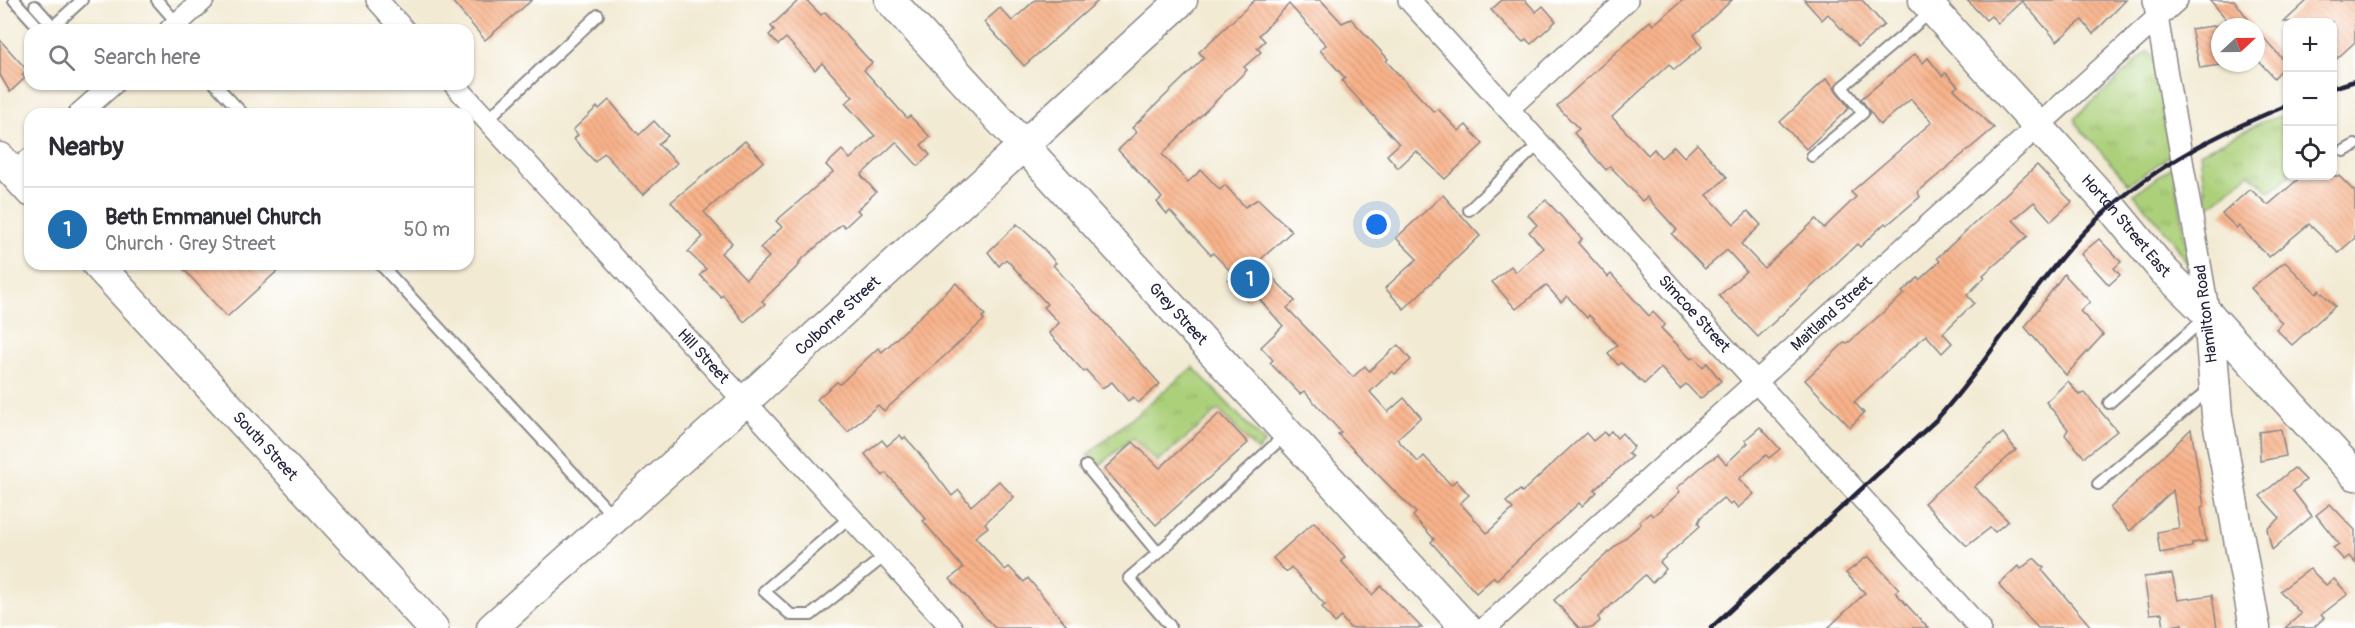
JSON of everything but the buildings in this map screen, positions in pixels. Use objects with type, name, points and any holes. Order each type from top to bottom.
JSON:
[{"type":"street","points":[[176,24],[203,0]]},
{"type":"street","points":[[377,0],[399,24]]},
{"type":"street","name":"Grey Street","points":[[890,0],[1466,628]]},
{"type":"street","name":"Colborne Street","points":[[492,628],[745,401],[1182,0]]},
{"type":"street","name":"Simcoe Street","points":[[1409,0],[1980,628]]},
{"type":"street","points":[[1508,109],[1627,0]]},
{"type":"street","name":"Maitland Street","points":[[1485,628],[2038,125],[2156,9],[2177,0]]},
{"type":"street","name":"Horton Street East","points":[[1929,5],[2038,125],[2163,270],[2209,315],[2355,475]]},
{"type":"street","name":"Hamilton Road","points":[[2156,9],[2209,315],[2214,386],[2255,628]]},
{"type":"street","points":[[86,108],[106,90]]},
{"type":"street","name":"Hill Street","points":[[460,90],[952,628]]},
{"type":"street","name":"South Street","points":[[103,270],[433,628]]},
{"type":"lane","points":[[14,0],[36,24]]},
{"type":"lane","points":[[55,24],[82,0]]},
{"type":"lane","points":[[157,0],[173,24]]},
{"type":"lane","points":[[1812,156],[1863,113],[1842,87],[1929,5]]},
{"type":"lane","points":[[35,6],[48,24]]},
{"type":"lane","points":[[487,120],[598,15]]},
{"type":"lane","points":[[221,90],[237,108]]},
{"type":"lane","points":[[1469,210],[1540,143]]},
{"type":"lane","points":[[2344,151],[2355,145]]},
{"type":"lane","points":[[386,270],[614,517]]},
{"type":"lane","points":[[2109,403],[2209,315]]},
{"type":"lane","points":[[2098,484],[2214,386]]},
{"type":"lane","points":[[1170,626],[1129,578],[1287,433]]},
{"type":"lane","points":[[1086,466],[1158,552]]},
{"type":"lane","points":[[850,517],[764,591],[791,615],[811,615],[885,555]]},
{"type":"green space","points":[[2148,51],[2154,57],[2171,155],[2129,184],[2076,124],[2075,118]]},
{"type":"green space","points":[[2283,115],[2284,180],[2270,192],[2249,173],[2207,209],[2200,153],[2262,122]]},
{"type":"green space","points":[[2173,166],[2191,269],[2172,239],[2134,194]]},
{"type":"green space","points":[[1193,367],[1265,443],[1257,451],[1219,410],[1158,462],[1132,438],[1099,466],[1087,455]]},
{"type":"railway","points":[[2337,86],[2355,81]]},
{"type":"railway","points":[[1711,628],[1936,420],[2055,265],[2096,220],[2120,199],[2172,162],[2228,131],[2283,107]]},
{"type":"place","name":"Beth Emmanuel Church","points":[[1250,279]]}]
